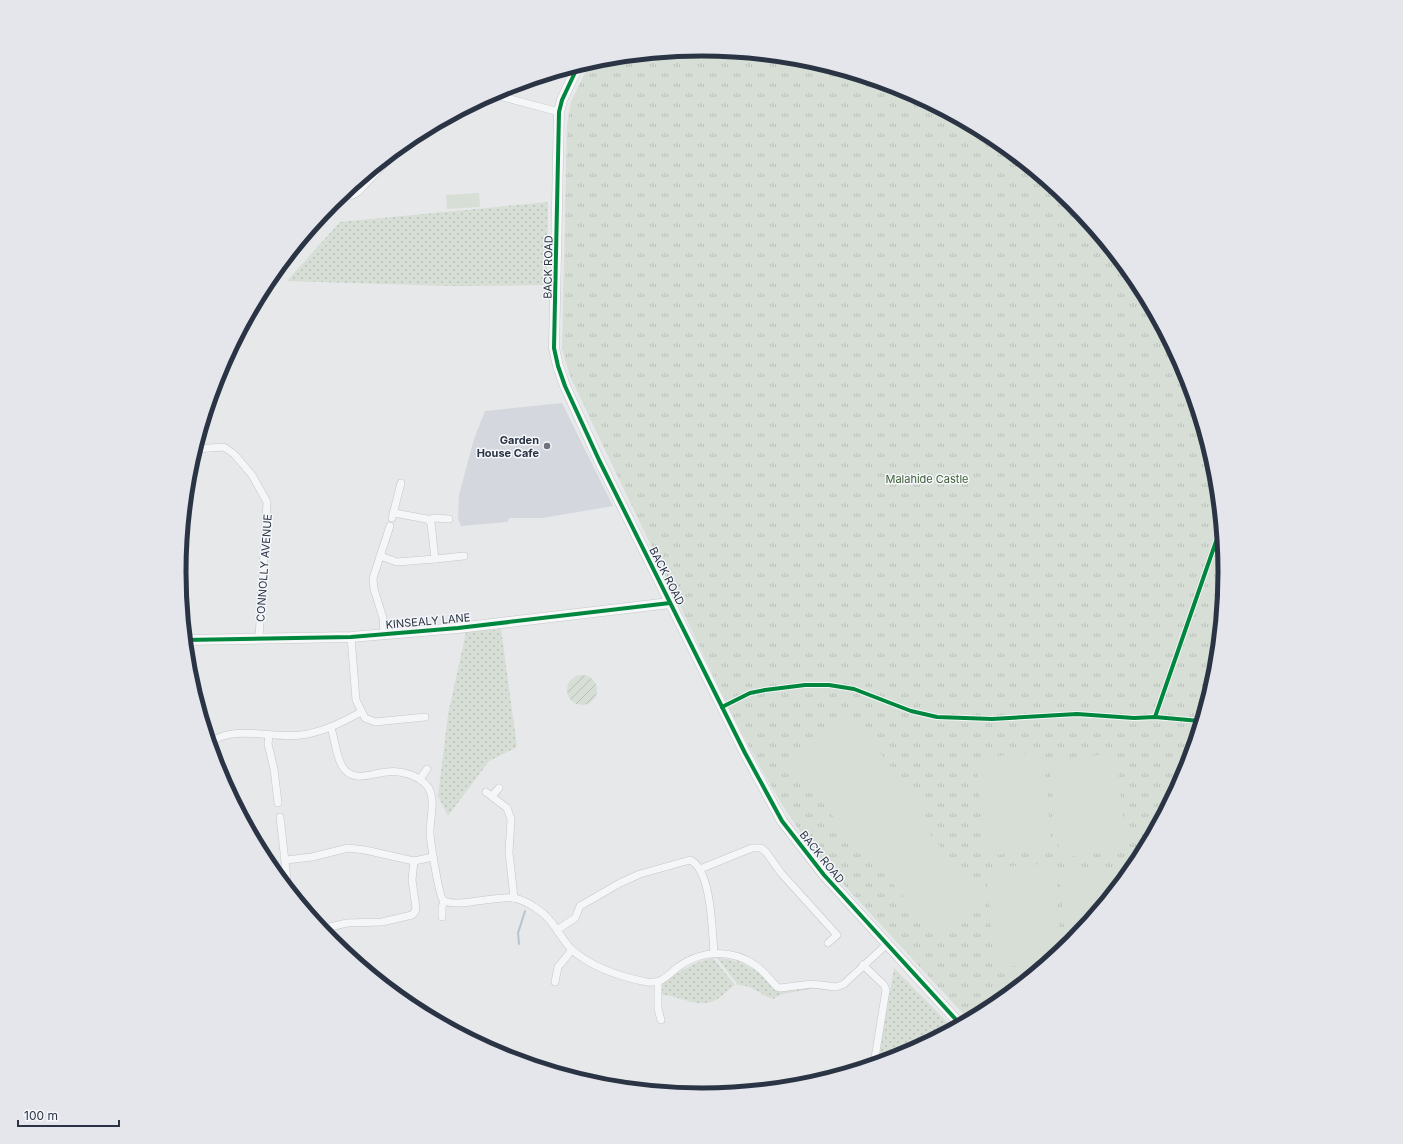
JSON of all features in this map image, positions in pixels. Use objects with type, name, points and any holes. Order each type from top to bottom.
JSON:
[{"type":"street","name":"BACK ROAD","points":[[575,72],[562,100],[559,112],[554,348],[564,386],[595,453],[745,753],[782,821],[824,875],[957,1020]]},
{"type":"street","points":[[501,96],[559,112]]},
{"type":"street","points":[[349,195],[358,192],[379,169]]},
{"type":"street","name":"CONNOLLY AVENUE","points":[[201,448],[224,447],[234,454],[252,475],[267,502],[259,638]]},
{"type":"street","points":[[401,483],[393,515],[429,521],[433,518],[449,519]]},
{"type":"street","points":[[429,521],[431,523],[435,559]]},
{"type":"street","points":[[384,634],[383,618],[373,578],[390,526]]},
{"type":"street","points":[[380,556],[397,562],[464,556]]},
{"type":"street","name":"KINSEALY LANE","points":[[190,640],[384,634],[458,628],[670,603]]},
{"type":"street","points":[[351,636],[356,700],[361,712],[368,721],[375,722],[425,717]]},
{"type":"street","points":[[214,740],[233,734],[268,735],[280,737],[301,735],[331,728],[361,712]]},
{"type":"street","points":[[331,728],[342,766],[354,776],[361,777],[388,771],[407,774],[420,780],[429,789],[432,797],[430,842],[439,893],[444,901],[453,904],[479,900],[514,898],[541,912],[572,950],[603,969],[648,982],[658,982],[686,962],[714,953],[733,955],[746,960],[762,970],[777,987],[784,988],[812,984],[826,987],[840,986],[887,944]]},
{"type":"street","points":[[268,735],[268,744],[274,769],[278,803]]},
{"type":"street","points":[[420,780],[427,769]]},
{"type":"street","points":[[499,788],[489,794],[507,808],[511,819],[509,852],[514,898]]},
{"type":"street","points":[[280,817],[287,880]]},
{"type":"street","points":[[286,860],[348,848],[365,850],[414,861],[433,857]]},
{"type":"street","points":[[700,869],[752,848],[760,848],[766,852],[782,873],[837,935],[828,943]]},
{"type":"street","points":[[557,930],[576,918],[580,906],[634,876],[687,860],[694,861],[700,869],[709,896],[714,953]]},
{"type":"street","points":[[328,927],[347,923],[382,922],[412,915],[416,908],[412,885],[414,861]]},
{"type":"street","points":[[442,917],[442,907],[444,901]]},
{"type":"street","points":[[555,982],[558,968],[572,950]]},
{"type":"street","points":[[863,965],[884,985],[886,990],[875,1058]]},
{"type":"street","points":[[658,982],[658,1009],[661,1020]]},
{"type":"shaded area","points":[[562,403],[613,506],[542,518],[509,518],[508,522],[461,526],[458,518],[459,495],[474,439],[485,411]]},
{"type":"green space","name":"Malahide Castle","points":[[702,56],[769,60],[802,66],[867,83],[899,95],[960,125],[988,143],[1042,184],[1066,207],[1111,258],[1131,285],[1164,344],[1178,375],[1200,438],[1208,471],[1213,505],[1218,572],[1213,639],[1208,673],[1190,738],[1164,800],[1148,830],[1131,859],[1111,886],[1066,937],[1042,960],[1016,981],[965,1015],[819,858],[782,804],[749,747],[570,376],[562,349],[567,125],[571,102],[586,70],[634,60]]},
{"type":"green space","points":[[479,193],[480,207],[447,209],[446,195]]},
{"type":"green space","points":[[548,202],[547,285],[451,286],[287,281],[340,222]]},
{"type":"green space","points":[[501,629],[517,747],[489,761],[448,816],[438,796],[448,715],[466,632]]},
{"type":"green space","points":[[582,675],[593,679],[597,690],[593,701],[582,705],[571,701],[567,690],[571,679]]},
{"type":"green space","points":[[847,711],[926,811],[866,858],[787,758]]},
{"type":"green space","points":[[1043,752],[1052,850],[985,856],[976,758]]},
{"type":"green space","points":[[1116,753],[1127,850],[1060,858],[1049,760]]},
{"type":"green space","points":[[918,820],[982,897],[935,935],[872,858]]},
{"type":"green space","points":[[1053,863],[1060,942],[1036,965],[995,968],[986,868]]},
{"type":"green space","points":[[1123,866],[1123,869],[1111,886],[1065,938],[1059,872]]},
{"type":"green space","points":[[713,958],[735,985],[719,998],[709,1002],[696,1003],[662,995],[662,985],[674,976],[692,965]]},
{"type":"green space","points":[[717,958],[736,961],[752,968],[780,991],[814,987],[835,992],[815,988],[782,994],[773,999],[752,988],[738,985]]},
{"type":"green space","points":[[894,968],[949,1024],[930,1035],[879,1056]]},
{"type":"waterway","points":[[519,944],[518,933],[525,911]]},
{"type":"cycle path","points":[[575,72],[562,100],[559,112],[554,348],[565,386],[599,460],[745,753],[782,821],[824,875],[957,1020]]},
{"type":"cycle path","points":[[1155,717],[1216,541]]},
{"type":"cycle path","points":[[190,640],[351,637],[458,628],[670,603]]},
{"type":"cycle path","points":[[722,707],[750,693],[805,685],[829,685],[854,689],[911,711],[937,717],[992,719],[1077,714],[1134,718],[1155,717],[1195,721]]},
{"type":"place","name":"Garden House Cafe","points":[[547,446]]}]
